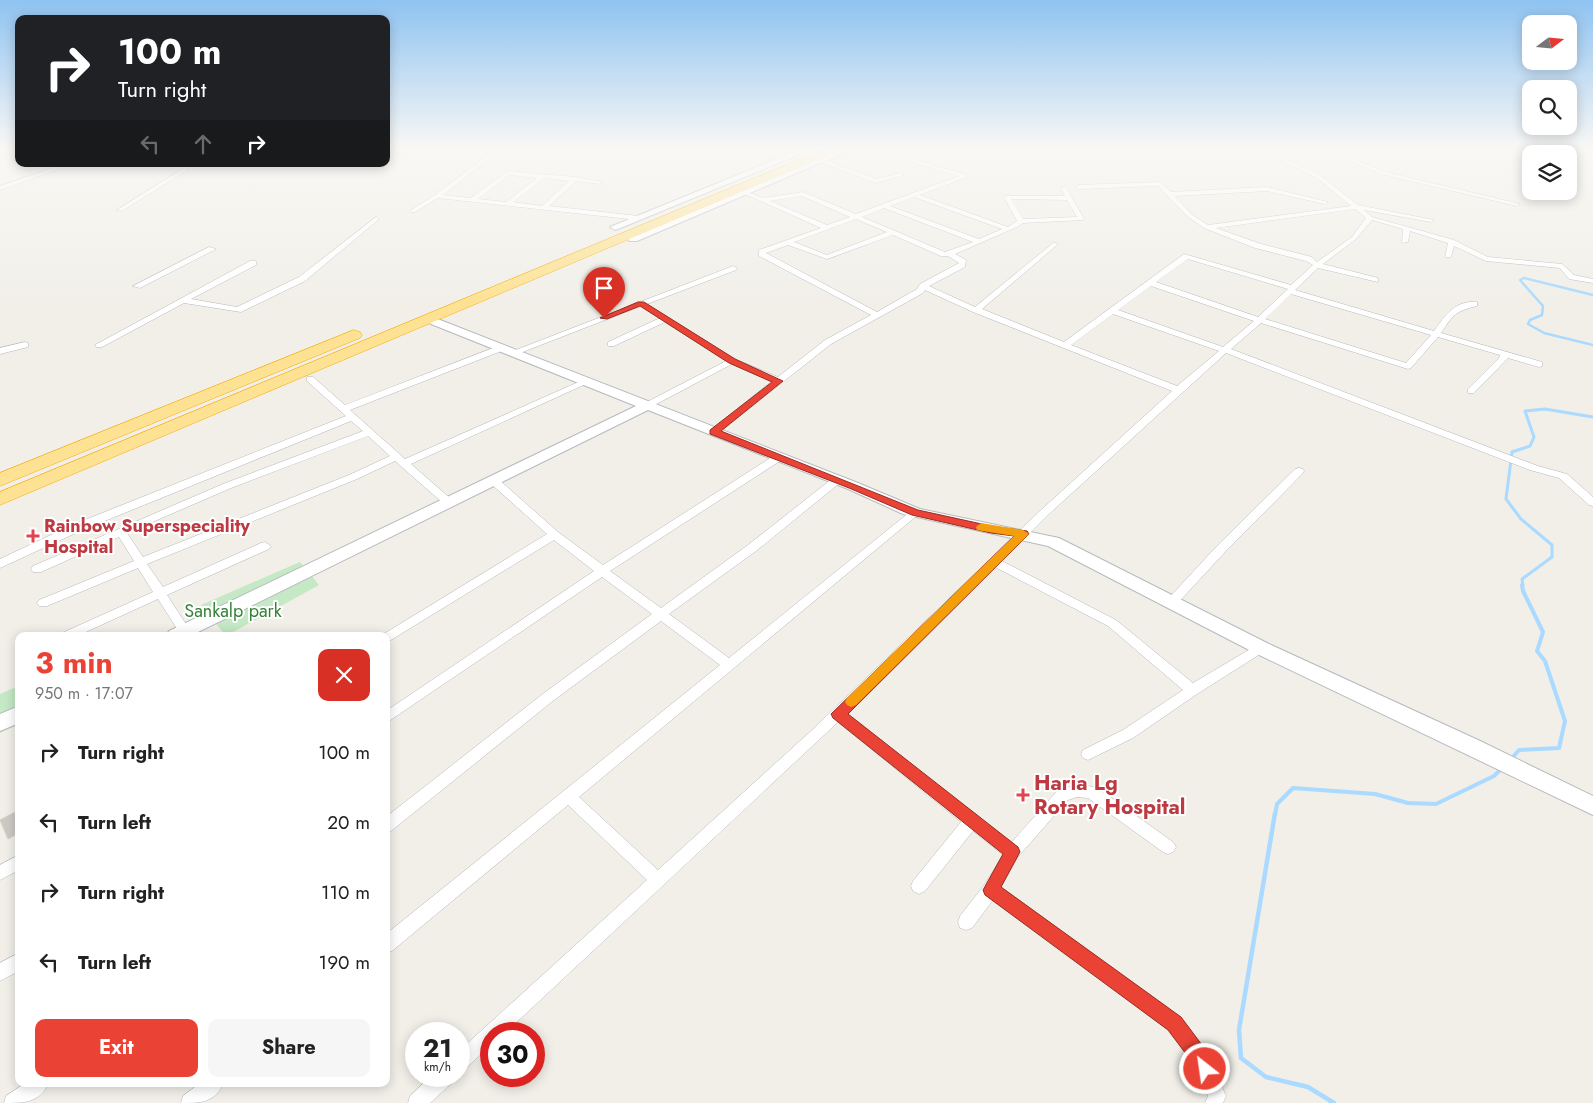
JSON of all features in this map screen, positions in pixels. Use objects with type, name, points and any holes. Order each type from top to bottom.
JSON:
[{"type":"highway","points":[[0,491],[698,201]]},
{"type":"highway","points":[[0,480],[614,227],[650,220]]},
{"type":"highway","points":[[0,500],[310,379],[435,322],[632,239],[650,220]]},
{"type":"highway","points":[[0,515],[223,412],[650,220]]},
{"type":"street","points":[[120,210],[134,201]]},
{"type":"street","points":[[413,211],[428,201]]},
{"type":"street","points":[[490,201],[650,220],[698,201]]},
{"type":"street","points":[[543,208],[550,201]]},
{"type":"street","points":[[632,239],[721,201]]},
{"type":"street","points":[[766,201],[825,227]]},
{"type":"street","points":[[821,201],[944,254],[950,254],[1017,225],[1021,221],[1081,219],[1071,201]]},
{"type":"street","points":[[877,315],[762,254],[762,252],[896,201]]},
{"type":"street","points":[[932,201],[1008,229]]},
{"type":"street","points":[[1010,201],[1021,221]]},
{"type":"street","points":[[1177,201],[1189,215],[1206,228],[1258,246],[1309,259],[1317,265],[1375,280]]},
{"type":"street","points":[[1351,201],[1370,218],[1452,241],[1486,258],[1530,264],[1572,277],[1593,281]]},
{"type":"street","points":[[1506,201],[1517,204]]},
{"type":"street","points":[[884,206],[980,242]]},
{"type":"street","points":[[1206,228],[1358,207],[1431,220]]},
{"type":"street","points":[[470,1053],[838,714],[1023,534],[1178,390],[1259,320],[1317,265],[1354,238],[1370,218]]},
{"type":"street","points":[[182,300],[238,310],[302,279],[376,219]]},
{"type":"street","points":[[1404,242],[1407,228]]},
{"type":"street","points":[[787,242],[827,257],[894,232]]},
{"type":"street","points":[[1448,256],[1452,241]]},
{"type":"street","points":[[976,310],[1055,244]]},
{"type":"street","points":[[137,286],[212,249]]},
{"type":"street","points":[[714,432],[828,342],[920,291],[922,286],[962,265],[963,262],[950,254]]},
{"type":"street","points":[[1065,345],[1187,256],[1292,290],[1539,364]]},
{"type":"street","points":[[99,345],[253,263]]},
{"type":"street","points":[[344,409],[641,303],[732,268]]},
{"type":"street","points":[[1150,283],[1389,362],[1408,366],[1436,334],[1450,313],[1459,308],[1474,304]]},
{"type":"street","points":[[922,286],[976,310],[1178,390]]},
{"type":"street","points":[[641,303],[732,361],[779,381]]},
{"type":"street","points":[[1112,311],[1225,350],[1534,468],[1563,476],[1593,502]]},
{"type":"street","points":[[611,344],[665,319]]},
{"type":"street","points":[[435,322],[916,512],[1053,542],[1261,648],[1471,746],[1593,806]]},
{"type":"street","points":[[0,351],[26,345]]},
{"type":"street","points":[[1471,391],[1504,355]]},
{"type":"street","points":[[184,632],[646,406],[732,361]]},
{"type":"street","points":[[310,379],[448,502]]},
{"type":"street","points":[[43,604],[353,477],[400,460],[586,382]]},
{"type":"street","points":[[0,564],[85,524],[352,417]]},
{"type":"street","points":[[37,569],[227,486],[369,432]]},
{"type":"street","points":[[390,715],[602,571],[779,457]]},
{"type":"street","points":[[1172,603],[1220,549],[1299,471]]},
{"type":"street","points":[[494,480],[554,536],[729,665]]},
{"type":"street","points":[[390,823],[604,655],[662,615],[804,508],[837,480]]},
{"type":"street","points":[[390,942],[916,512]]},
{"type":"street","points":[[121,532],[161,594],[179,632]]},
{"type":"street","points":[[390,636],[554,536]]},
{"type":"street","points":[[75,632],[265,546]]},
{"type":"street","points":[[994,562],[1112,623],[1192,690]]},
{"type":"street","points":[[1088,754],[1128,734],[1192,690],[1261,648]]},
{"type":"street","points":[[838,714],[1012,852]]},
{"type":"street","points":[[0,723],[15,716]]},
{"type":"street","points":[[966,922],[991,890],[1012,852],[1063,794],[1077,791],[1091,792],[1168,847]]},
{"type":"street","points":[[569,797],[658,880]]},
{"type":"street","points":[[918,886],[971,821]]},
{"type":"street","points":[[0,873],[15,864]]},
{"type":"street","points":[[991,890],[1175,1024],[1199,1055],[1217,1096],[1214,1103]]},
{"type":"street","points":[[0,973],[15,964]]},
{"type":"street","points":[[13,1103],[35,1087]]},
{"type":"street","points":[[190,1103],[210,1087]]},
{"type":"street","points":[[416,1103],[433,1087]]},
{"type":"green space","name":"Sankalp park","points":[[300,562],[319,585],[233,632],[223,632],[201,605]]},
{"type":"green space","points":[[15,688],[15,726],[0,733],[0,694]]},
{"type":"building","points":[[15,812],[15,835],[8,839],[0,820]]},
{"type":"waterway","points":[[1593,295],[1524,278],[1520,280],[1543,306],[1542,315],[1530,320],[1528,324],[1544,333],[1593,345]]},
{"type":"waterway","points":[[1523,586],[1522,579],[1552,557],[1552,545],[1521,519],[1506,499],[1512,452],[1530,446],[1534,437],[1525,411],[1545,409],[1593,417]]},
{"type":"waterway","points":[[1511,759],[1519,750],[1559,748],[1565,721],[1545,661],[1537,651],[1543,632],[1523,591],[1522,585]]},
{"type":"waterway","points":[[1275,815],[1277,804],[1293,788],[1375,794],[1408,803],[1436,804],[1494,776],[1501,769]]},
{"type":"waterway","points":[[1275,813],[1239,1030],[1241,1058],[1266,1077],[1308,1087],[1334,1103]]},
{"type":"slow traffic","points":[[851,702],[1023,534],[981,527]]},
{"type":"place","name":"Rainbow Superspeciality Hospital","points":[[33,536]]},
{"type":"place","name":"Haria Lg Rotary Hospital","points":[[1023,795]]},
{"type":"route","points":[[604,318],[641,303],[732,361],[779,381],[714,432],[916,512],[991,529],[1023,534],[838,714],[1012,852],[991,890],[1175,1024],[1199,1055],[1205,1069]]}]
